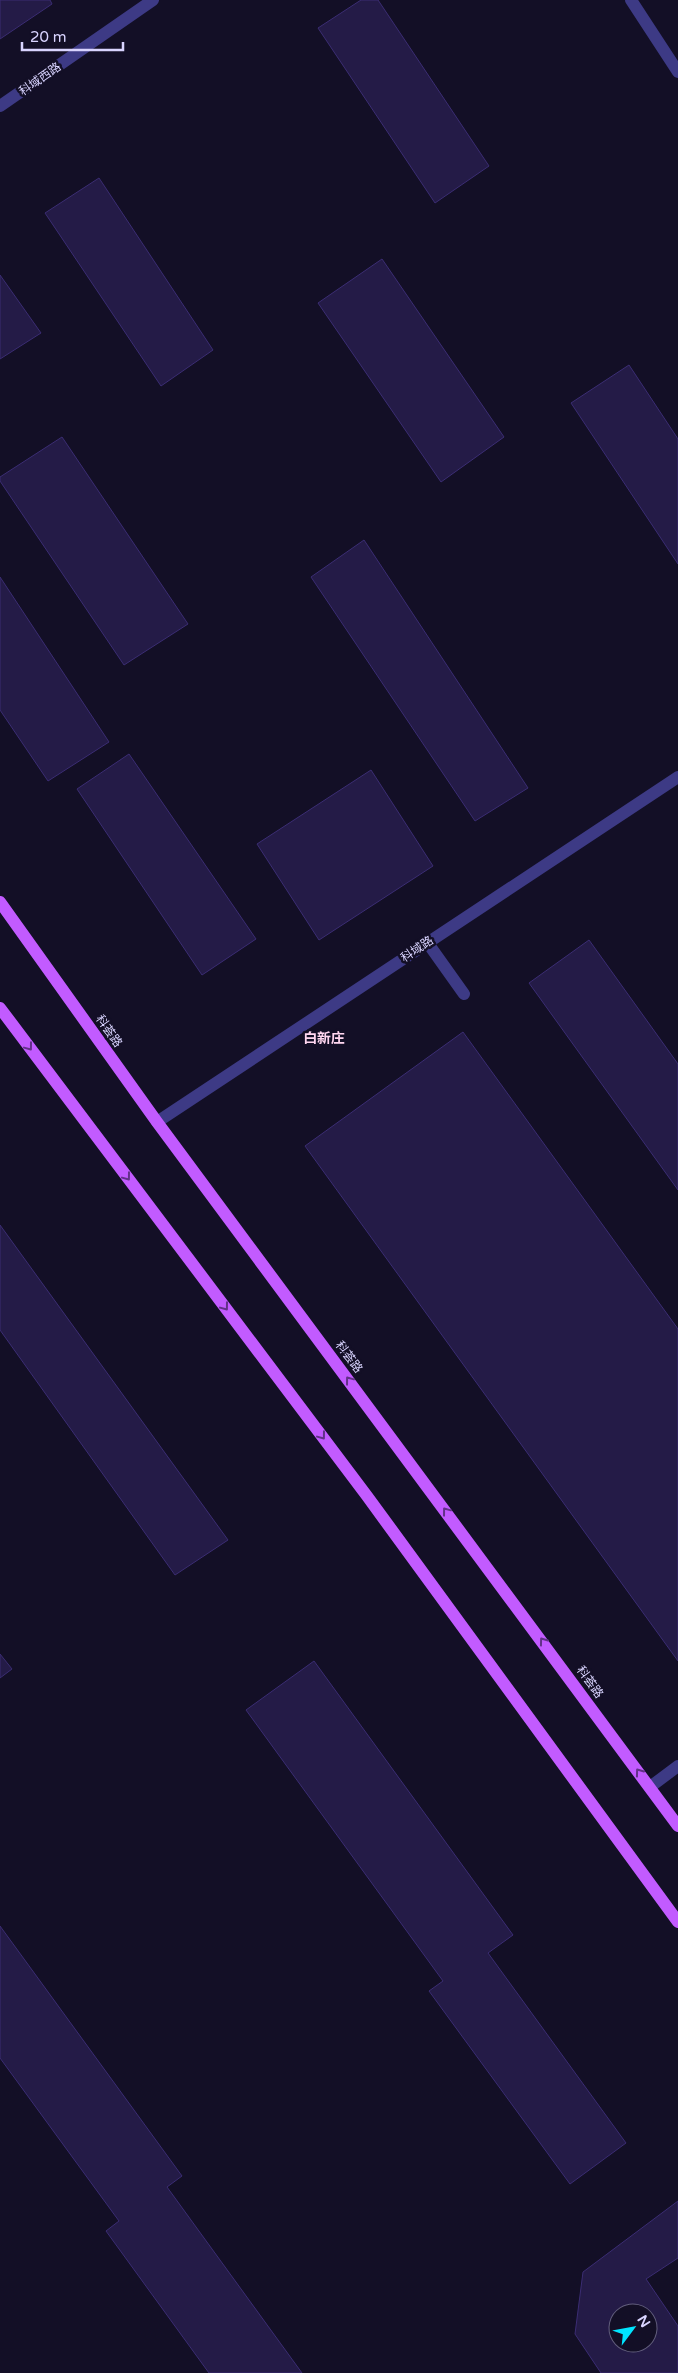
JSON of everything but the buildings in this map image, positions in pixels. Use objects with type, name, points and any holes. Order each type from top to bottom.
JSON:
[{"type":"main road","name":"科荟路","points":[[0,902],[157,1122],[678,1826]]},
{"type":"main road","points":[[0,1008],[367,1496],[678,1922]]},
{"type":"street","name":"科域西路","points":[[0,106],[153,0]]},
{"type":"street","points":[[631,0],[678,72]]},
{"type":"street","name":"科域路","points":[[157,1122],[426,942],[678,777]]},
{"type":"street","points":[[426,942],[464,994]]},
{"type":"street","points":[[650,1787],[678,1766]]},
{"type":"district","name":"白新庄","points":[[324,1038]]}]
